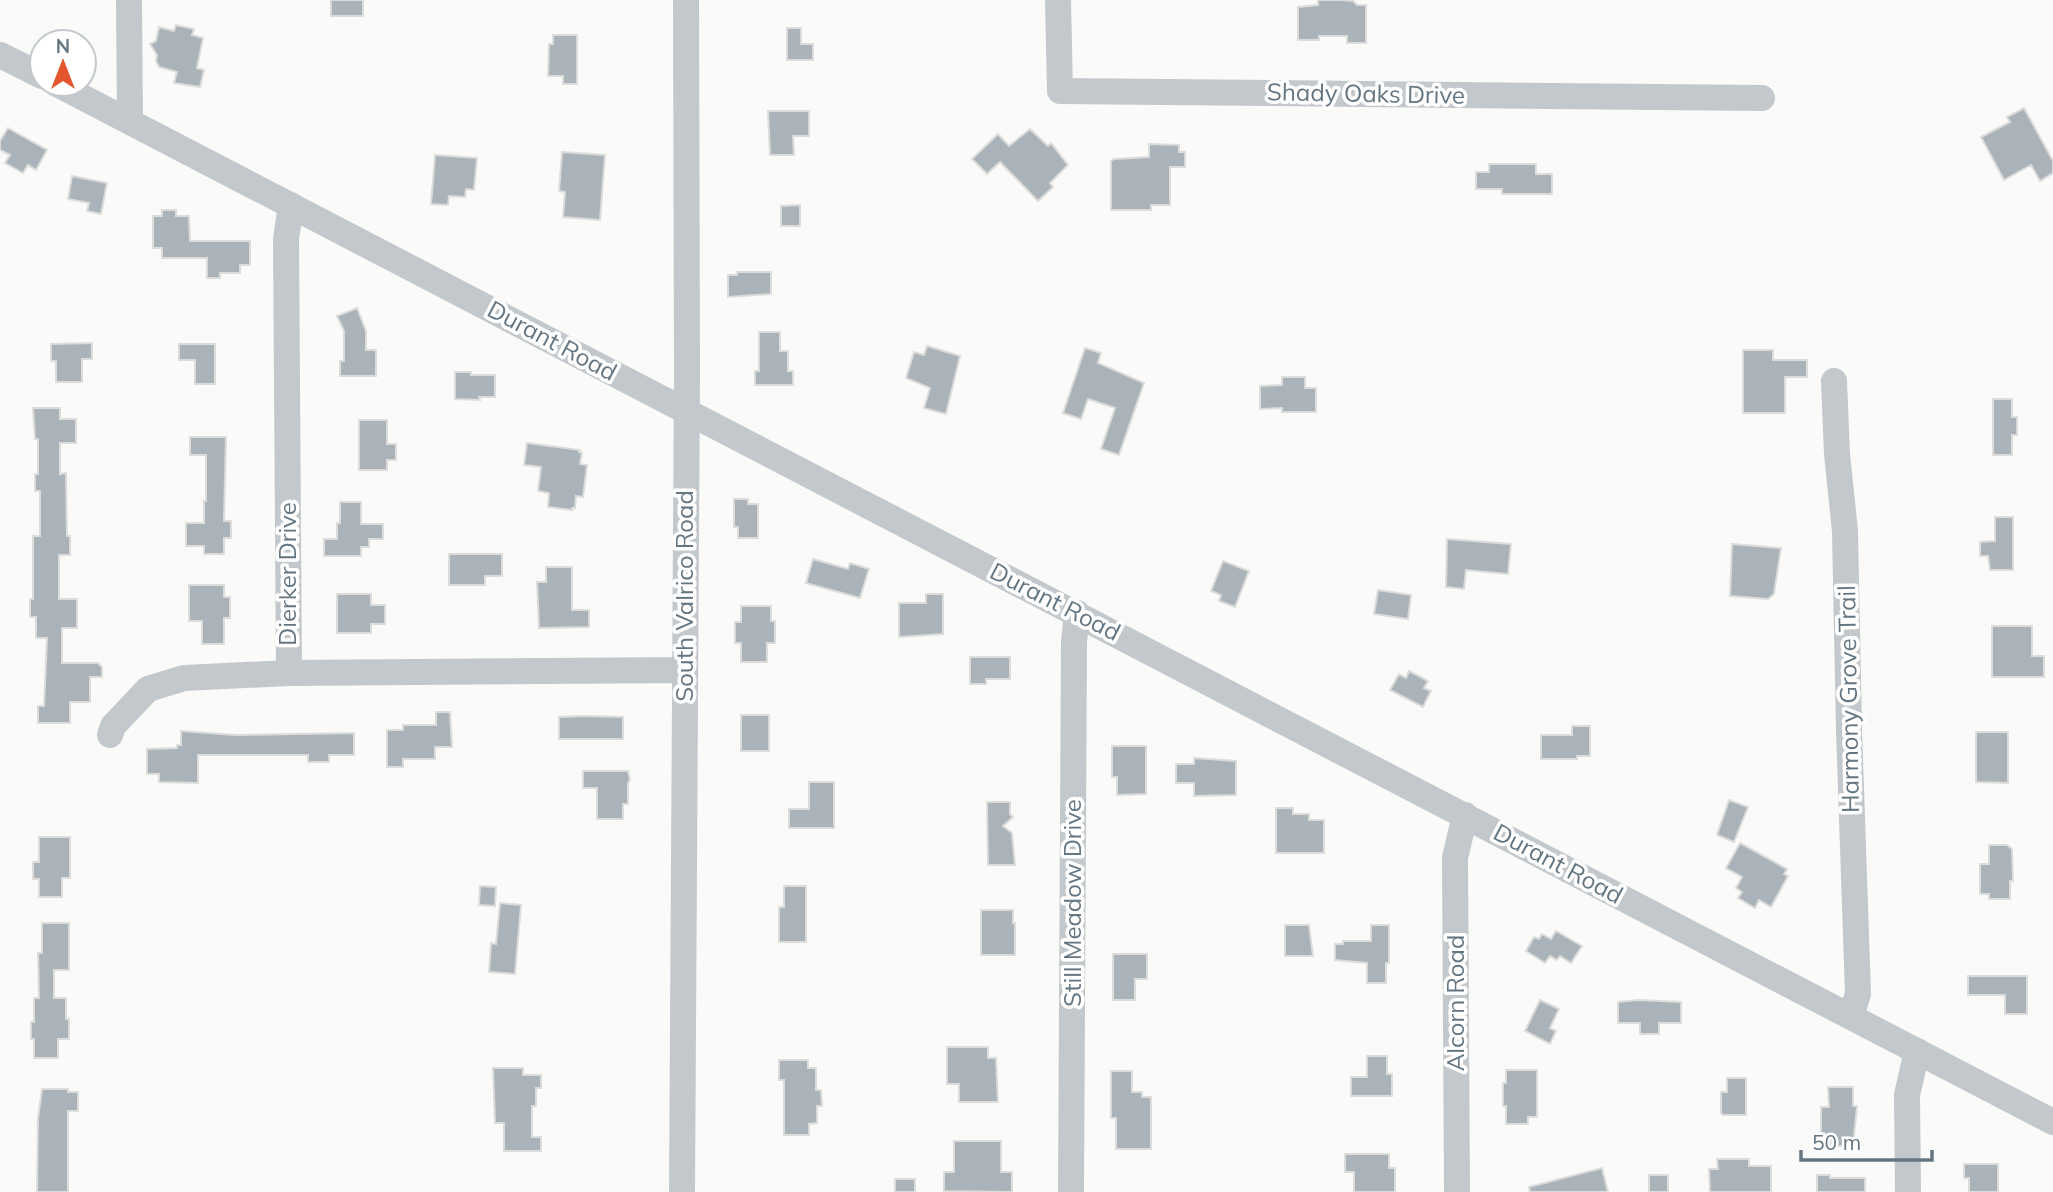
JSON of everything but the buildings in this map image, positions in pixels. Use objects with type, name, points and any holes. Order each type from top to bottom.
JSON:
[{"type":"street","points":[[129,0],[130,122]]},
{"type":"street","name":"South Valrico Road","points":[[682,1192],[687,0]]},
{"type":"street","name":"Shady Oaks Drive","points":[[1058,0],[1060,91],[1762,98]]},
{"type":"street","points":[[0,54],[28,69]]},
{"type":"street","name":"Durant Road","points":[[84,98],[2053,1122]]},
{"type":"street","name":"Dierker Drive","points":[[291,205],[286,239],[289,673],[684,670]]},
{"type":"street","name":"Harmony Grove Trail","points":[[1834,382],[1845,531],[1858,994],[1851,1016]]},
{"type":"street","name":"Still Meadow Drive","points":[[1071,1192],[1074,642],[1077,613]]},
{"type":"street","points":[[110,735],[113,726],[148,689],[184,678],[289,673]]},
{"type":"street","name":"Alcorn Road","points":[[1457,1192],[1455,858],[1465,815]]},
{"type":"street","points":[[1908,1192],[1907,1095],[1917,1051]]}]
